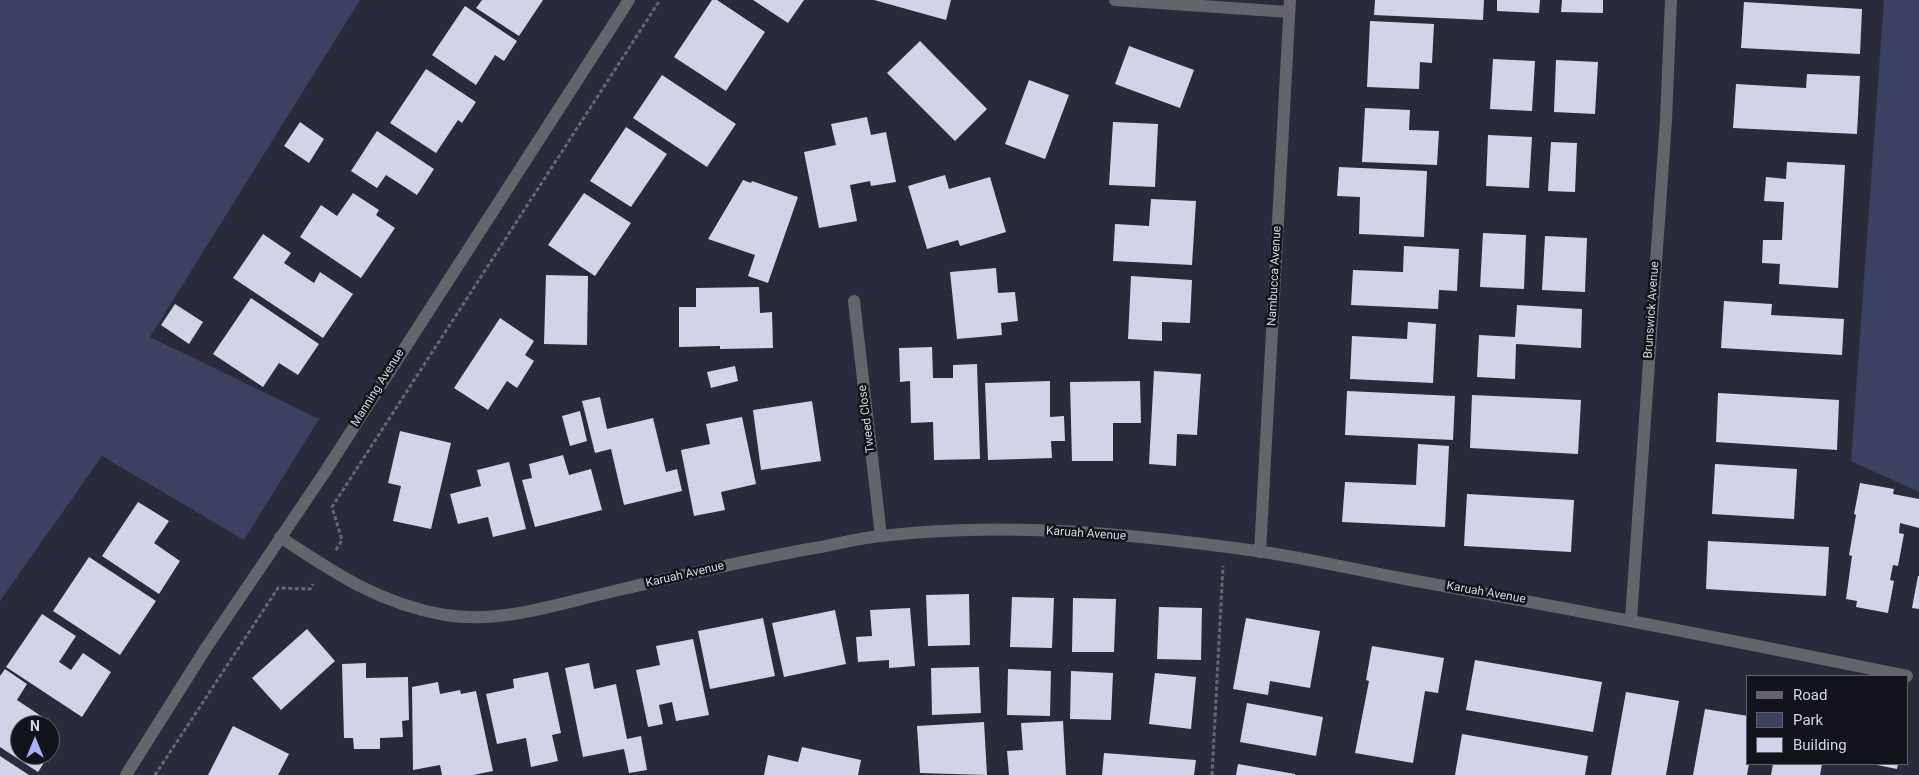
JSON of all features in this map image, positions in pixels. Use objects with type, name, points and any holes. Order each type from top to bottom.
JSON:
[{"type":"street","name":"Manning Avenue","points":[[126,775],[206,648],[630,0]]},
{"type":"street","points":[[1116,0],[1290,6]]},
{"type":"street","name":"Brunswick Avenue","points":[[1631,620],[1666,120],[1671,0]]},
{"type":"street","name":"Nambucca Avenue","points":[[1260,552],[1290,6]]},
{"type":"street","name":"Tweed Close","points":[[854,301],[881,536]]},
{"type":"street","name":"Karuah Avenue","points":[[280,537],[335,574],[378,595],[409,606],[448,615],[491,617],[529,611],[744,561],[881,536],[963,531],[1036,531],[1168,540],[1260,552],[1631,620],[1902,675]]},
{"type":"path","points":[[338,547],[342,540],[332,507],[660,0]]},
{"type":"path","points":[[1212,775],[1223,562]]},
{"type":"path","points":[[154,775],[278,588],[310,589],[315,580]]},
{"type":"green space","points":[[0,0],[360,0],[150,337],[319,419],[244,540],[102,456],[0,601]]},
{"type":"green space","points":[[1884,0],[1919,0],[1919,492],[1851,461]]},
{"type":"building","points":[[482,0],[543,0],[519,36],[476,8]]},
{"type":"building","points":[[712,0],[717,0],[765,32],[726,91],[674,57]]},
{"type":"building","points":[[753,0],[804,0],[788,23]]},
{"type":"building","points":[[874,0],[951,0],[946,20]]},
{"type":"building","points":[[1375,0],[1484,0],[1483,20],[1374,15]]},
{"type":"building","points":[[1497,0],[1540,0],[1539,13],[1497,11]]},
{"type":"building","points":[[1562,0],[1603,0],[1603,13],[1561,12]]},
{"type":"building","points":[[1744,2],[1862,9],[1860,54],[1741,48]]},
{"type":"building","points":[[465,6],[517,41],[504,61],[495,55],[476,85],[432,55]]},
{"type":"building","points":[[1370,21],[1434,24],[1432,63],[1420,62],[1419,89],[1367,87]]},
{"type":"building","points":[[920,41],[987,109],[955,141],[887,73]]},
{"type":"building","points":[[1129,46],[1194,70],[1180,108],[1115,84]]},
{"type":"building","points":[[1493,59],[1535,61],[1532,111],[1490,109]]},
{"type":"building","points":[[1556,60],[1598,62],[1595,114],[1554,112]]},
{"type":"building","points":[[426,69],[476,102],[462,123],[458,120],[436,153],[390,123]]},
{"type":"building","points":[[1807,74],[1860,76],[1857,134],[1733,128],[1736,84],[1806,88]]},
{"type":"building","points":[[662,75],[736,124],[707,167],[633,118]]},
{"type":"building","points":[[1029,80],[1069,95],[1045,159],[1005,144]]},
{"type":"building","points":[[1365,108],[1410,110],[1409,130],[1439,131],[1437,165],[1362,162]]},
{"type":"building","points":[[867,117],[871,135],[886,132],[896,182],[871,186],[870,181],[850,185],[857,221],[819,228],[804,152],[836,145],[831,124]]},
{"type":"building","points":[[300,122],[324,139],[309,163],[284,146]]},
{"type":"building","points":[[1113,122],[1158,124],[1155,187],[1109,185]]},
{"type":"building","points":[[626,127],[667,154],[631,207],[590,181]]},
{"type":"building","points":[[377,131],[434,169],[417,195],[386,175],[377,188],[351,171]]},
{"type":"building","points":[[1488,135],[1532,137],[1529,188],[1486,186]]},
{"type":"building","points":[[1551,142],[1577,143],[1575,192],[1548,191]]},
{"type":"building","points":[[1787,162],[1845,165],[1838,288],[1779,284],[1780,264],[1762,263],[1763,240],[1782,240],[1784,202],[1764,201],[1766,177],[1786,179]]},
{"type":"building","points":[[1339,167],[1427,171],[1424,237],[1359,234],[1360,197],[1337,196]]},
{"type":"building","points":[[945,175],[949,189],[990,177],[1006,232],[960,246],[958,240],[927,249],[908,186]]},
{"type":"building","points":[[743,180],[751,183],[752,181],[798,197],[768,283],[748,276],[755,255],[708,239]]},
{"type":"building","points":[[353,193],[379,210],[376,215],[395,228],[361,278],[300,237],[321,205],[337,216]]},
{"type":"building","points":[[584,193],[631,223],[595,276],[548,245]]},
{"type":"building","points":[[1151,199],[1196,201],[1192,265],[1113,261],[1115,224],[1149,226]]},
{"type":"building","points":[[1483,233],[1526,235],[1524,289],[1480,287]]},
{"type":"building","points":[[263,234],[291,253],[284,263],[314,283],[320,272],[353,294],[323,338],[233,278]]},
{"type":"building","points":[[1545,236],[1587,238],[1585,292],[1542,290]]},
{"type":"building","points":[[1404,246],[1459,249],[1457,291],[1439,290],[1438,309],[1351,305],[1353,270],[1403,272]]},
{"type":"building","points":[[996,268],[998,293],[1015,292],[1018,321],[1001,323],[1002,335],[957,339],[950,272]]},
{"type":"building","points":[[546,275],[588,276],[587,345],[544,344]]},
{"type":"building","points":[[1131,276],[1192,280],[1190,323],[1162,322],[1162,341],[1128,339]]},
{"type":"building","points":[[759,287],[760,313],[772,312],[773,348],[720,349],[720,346],[679,347],[679,307],[696,307],[696,288]]},
{"type":"building","points":[[251,298],[319,344],[298,375],[279,363],[263,387],[213,354]]},
{"type":"building","points":[[1724,301],[1772,304],[1771,315],[1844,319],[1842,355],[1721,348]]},
{"type":"building","points":[[175,304],[203,322],[189,344],[161,325]]},
{"type":"building","points":[[1517,305],[1582,309],[1581,348],[1516,344],[1515,379],[1477,377],[1479,335],[1515,337]]},
{"type":"building","points":[[500,318],[534,341],[525,355],[534,361],[517,388],[507,381],[488,410],[454,388]]},
{"type":"building","points":[[1408,322],[1436,324],[1433,383],[1350,379],[1352,336],[1407,339]]},
{"type":"building","points":[[932,347],[933,378],[953,378],[953,365],[977,364],[980,459],[934,460],[933,422],[911,423],[910,381],[900,382],[899,348]]},
{"type":"building","points":[[735,366],[738,381],[711,388],[707,372]]},
{"type":"building","points":[[1154,371],[1201,374],[1197,435],[1177,434],[1176,466],[1149,464]]},
{"type":"building","points":[[1050,381],[1050,417],[1064,416],[1065,441],[1051,441],[1052,458],[988,460],[985,383]]},
{"type":"building","points":[[1140,381],[1141,423],[1113,423],[1113,461],[1072,461],[1070,382]]},
{"type":"building","points":[[1347,391],[1455,396],[1453,440],[1345,435]]},
{"type":"building","points":[[1718,393],[1839,400],[1837,450],[1716,442]]},
{"type":"building","points":[[1472,395],[1581,400],[1578,454],[1470,448]]},
{"type":"building","points":[[600,397],[607,429],[653,418],[666,472],[677,469],[682,491],[624,505],[611,449],[595,453],[582,401]]},
{"type":"building","points":[[812,401],[821,461],[761,470],[753,410]]},
{"type":"building","points":[[580,411],[587,441],[570,446],[562,416]]},
{"type":"building","points":[[742,417],[756,484],[721,492],[725,510],[694,516],[681,450],[710,444],[706,424]]},
{"type":"building","points":[[400,431],[451,443],[431,529],[393,521],[401,486],[388,483]]},
{"type":"building","points":[[1418,444],[1449,446],[1445,527],[1342,522],[1345,482],[1416,485]]},
{"type":"building","points":[[563,455],[569,475],[591,469],[602,510],[535,527],[522,480],[532,478],[529,464]]},
{"type":"building","points":[[509,462],[526,529],[493,537],[488,517],[458,524],[450,494],[481,486],[477,470]]},
{"type":"building","points":[[1715,464],[1797,469],[1794,519],[1712,514]]},
{"type":"building","points":[[1860,483],[1894,489],[1893,494],[1919,499],[1919,528],[1900,523],[1899,533],[1904,534],[1898,566],[1893,565],[1890,580],[1894,581],[1888,613],[1856,607],[1857,601],[1846,599],[1852,556],[1849,555]]},
{"type":"building","points":[[1467,494],[1574,500],[1571,552],[1464,546]]},
{"type":"building","points":[[138,502],[169,521],[154,543],[180,561],[159,594],[102,556]]},
{"type":"building","points":[[1708,541],[1829,547],[1826,596],[1706,589]]},
{"type":"building","points":[[89,557],[156,601],[120,655],[53,611]]},
{"type":"building","points":[[1919,576],[1919,609],[1912,608]]},
{"type":"building","points":[[969,594],[970,645],[928,646],[926,595]]},
{"type":"building","points":[[1012,597],[1054,598],[1052,648],[1010,647]]},
{"type":"building","points":[[1073,598],[1116,599],[1114,652],[1072,652]]},
{"type":"building","points":[[1159,607],[1202,608],[1201,660],[1157,659]]},
{"type":"building","points":[[910,608],[915,666],[889,668],[889,660],[858,662],[856,637],[872,636],[870,610]]},
{"type":"building","points":[[835,610],[846,664],[784,677],[772,623]]},
{"type":"building","points":[[42,614],[76,636],[59,662],[71,670],[83,653],[111,672],[82,717],[6,667]]},
{"type":"building","points":[[763,618],[775,676],[710,689],[698,631]]},
{"type":"building","points":[[1246,618],[1320,631],[1310,688],[1270,681],[1268,695],[1233,689]]},
{"type":"building","points":[[307,629],[335,661],[281,710],[252,678]]},
{"type":"building","points":[[693,639],[709,715],[676,721],[672,702],[659,705],[663,724],[648,727],[636,670],[660,665],[656,646]]},
{"type":"building","points":[[1372,646],[1444,658],[1438,693],[1425,691],[1413,763],[1355,753],[1369,681],[1366,680]]},
{"type":"building","points":[[1475,660],[1602,682],[1593,732],[1466,710]]},
{"type":"building","points":[[366,663],[366,678],[408,677],[409,720],[402,721],[403,737],[380,738],[380,749],[354,749],[353,738],[344,738],[342,664]]},
{"type":"building","points":[[589,663],[594,689],[616,684],[627,739],[641,736],[647,770],[629,773],[624,749],[583,757],[565,668]]},
{"type":"building","points":[[979,667],[981,713],[932,715],[931,668]]},
{"type":"building","points":[[5,669],[27,684],[17,700],[40,715],[10,715],[10,754],[0,747],[0,676]]},
{"type":"building","points":[[1008,669],[1051,671],[1050,716],[1007,715]]},
{"type":"building","points":[[1071,671],[1113,673],[1111,720],[1070,719]]},
{"type":"building","points":[[548,672],[561,733],[552,735],[558,761],[531,767],[526,738],[497,744],[486,694],[514,688],[513,679]]},
{"type":"building","points":[[1155,673],[1196,677],[1191,729],[1149,724]]},
{"type":"building","points":[[438,682],[440,694],[460,690],[461,694],[476,691],[493,771],[473,775],[442,775],[440,765],[413,770],[412,687]]},
{"type":"building","points":[[1626,692],[1679,701],[1666,775],[1611,775]]},
{"type":"building","points":[[1247,703],[1323,717],[1316,756],[1240,742]]},
{"type":"building","points":[[1705,709],[1746,716],[1746,765],[1749,765],[1747,775],[1693,775]]},
{"type":"building","points":[[1063,721],[1066,775],[1009,775],[1007,751],[1023,750],[1021,723]]},
{"type":"building","points":[[984,722],[987,775],[920,773],[917,726]]},
{"type":"building","points":[[233,726],[289,754],[278,775],[208,775]]},
{"type":"building","points":[[1462,734],[1588,756],[1585,775],[1455,775]]},
{"type":"building","points":[[802,747],[861,760],[858,775],[764,775],[768,755],[798,762]]},
{"type":"building","points":[[1104,753],[1196,760],[1194,775],[1102,775]]},
{"type":"building","points":[[0,756],[10,763],[10,765],[14,765],[29,775],[0,775]]},
{"type":"building","points":[[1238,764],[1295,774],[1295,775],[1236,775]]},
{"type":"building","points":[[27,765],[43,765],[38,772]]},
{"type":"building","points":[[1773,765],[1822,765],[1820,775],[1771,775]]},
{"type":"building","points":[[1877,765],[1898,765],[1897,769]]}]
